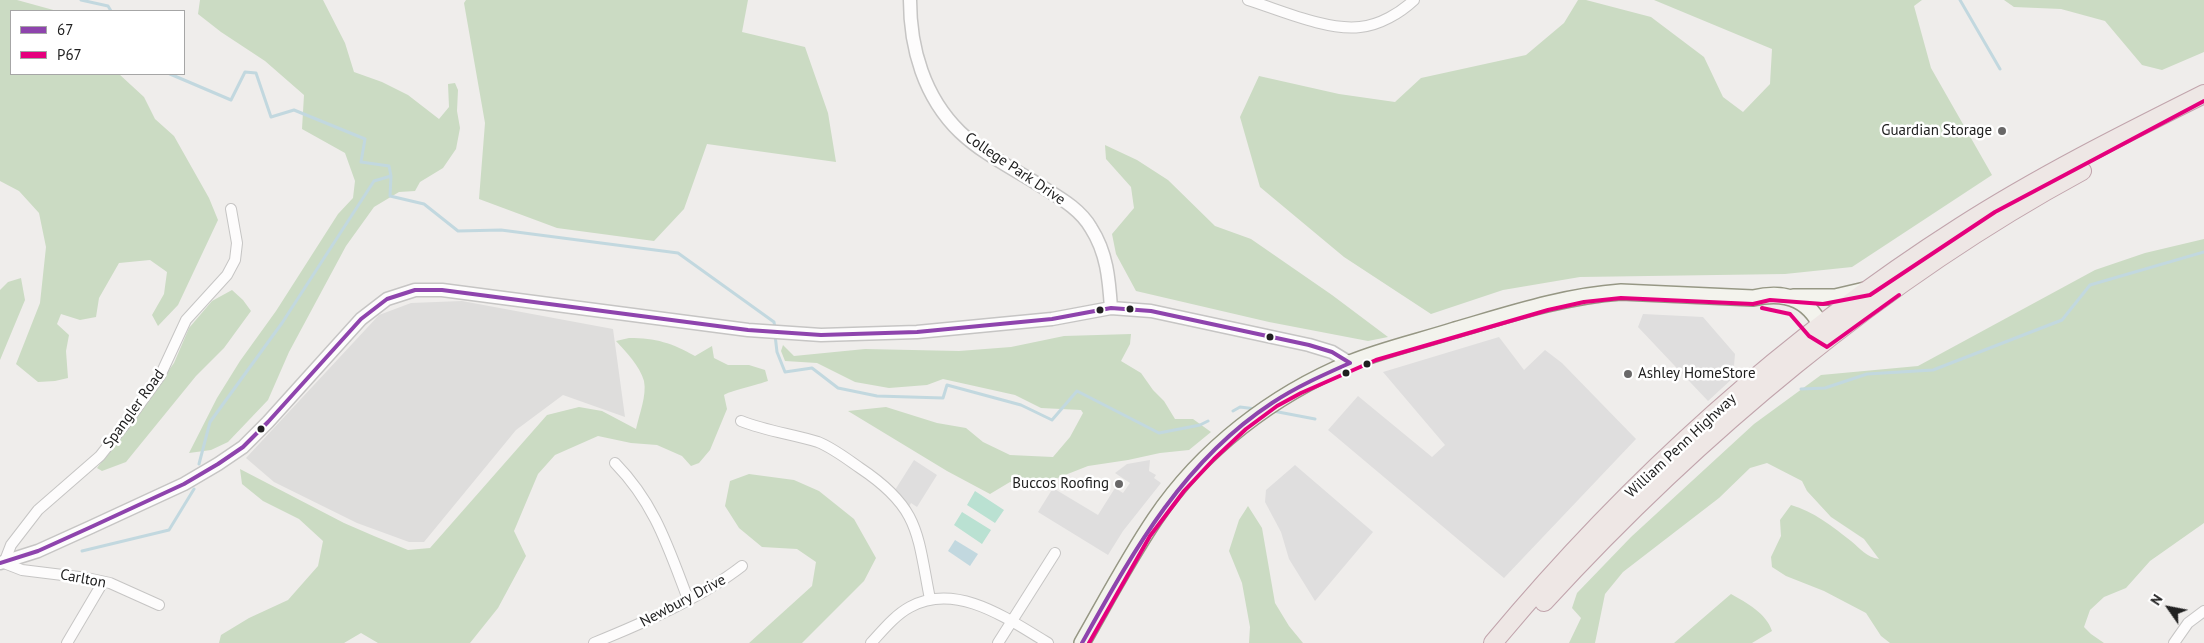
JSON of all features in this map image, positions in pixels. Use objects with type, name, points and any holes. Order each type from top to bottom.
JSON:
[{"type":"highway","name":"William Penn Highway","points":[[1508,643],[1559,586],[1664,481],[1741,411],[1820,332],[1868,290],[1929,247],[1992,207],[2204,94]]},
{"type":"highway","name":"William Penn Highway","points":[[1493,643],[1570,555],[1653,469],[1737,394],[1820,332],[1912,278],[2005,216],[2072,176],[2204,107]]},
{"type":"main road","points":[[1753,298],[1769,294],[1790,297],[1828,298],[1868,290]]},
{"type":"main road","points":[[1082,643],[1156,518],[1183,482],[1248,420],[1273,402],[1350,363],[1537,306],[1582,296],[1621,292],[1753,298],[1793,308],[1820,332]]},
{"type":"main road","points":[[1790,297],[1803,303],[1820,332]]},
{"type":"street","name":"College Park Drive","points":[[910,0],[913,43],[920,69],[930,93],[961,132],[986,152],[1078,211],[1091,226],[1102,248],[1108,270],[1111,308]]},
{"type":"street","points":[[1248,0],[1320,22],[1340,27],[1360,28],[1395,15],[1414,0]]},
{"type":"street","name":"Spangler Road","points":[[2,563],[11,545],[38,510],[100,456],[160,376],[186,320],[227,274],[234,260],[237,243],[231,209]]},
{"type":"street","points":[[2,563],[38,551],[91,527],[184,484],[218,464],[243,447],[268,422],[361,319],[387,299],[415,290],[442,290],[748,330],[821,335],[917,332],[1052,319],[1111,308],[1168,314],[1309,345],[1332,352],[1350,363]]},
{"type":"street","points":[[741,421],[760,429],[820,443],[880,481],[898,499],[911,517],[919,540],[930,599]]},
{"type":"street","points":[[615,463],[630,478],[656,518],[688,599]]},
{"type":"street","points":[[998,643],[1055,553]]},
{"type":"street","name":"Carlton","points":[[2,563],[22,570],[50,572],[103,582],[159,605]]},
{"type":"street","name":"Newbury Drive","points":[[594,643],[636,626],[688,599],[722,581],[742,566]]},
{"type":"street","points":[[68,643],[103,582]]},
{"type":"street","points":[[871,643],[891,621],[910,607],[930,599],[963,600],[985,608],[1048,643]]},
{"type":"street","points":[[2174,643],[2188,623],[2204,611]]},
{"type":"shaded area","points":[[462,301],[613,329],[625,417],[563,395],[516,430],[424,542],[409,542],[357,523],[274,482],[246,458],[379,315],[411,303]]},
{"type":"shaded area","points":[[1643,314],[1703,317],[1735,354],[1733,378],[1708,401],[1638,327]]},
{"type":"shaded area","points":[[1499,337],[1524,370],[1545,350],[1562,363],[1636,439],[1504,578],[1328,430],[1358,396],[1432,457],[1445,445],[1383,372]]},
{"type":"shaded area","points":[[914,460],[937,475],[917,507],[911,503],[909,507],[895,490]]},
{"type":"shaded area","points":[[1150,460],[1149,471],[1156,475],[1154,478],[1161,483],[1123,531],[1108,555],[1038,512],[1053,488],[1098,515],[1115,488],[1123,493],[1130,483],[1115,473],[1127,464]]},
{"type":"shaded area","points":[[1295,465],[1373,532],[1315,601],[1289,559],[1281,532],[1265,502],[1266,490]]},
{"type":"green space","points":[[0,0],[17,0],[53,10],[10,10],[10,75],[120,75],[144,97],[155,119],[174,136],[209,198],[218,220],[178,305],[158,326],[152,315],[164,294],[167,272],[150,260],[119,263],[99,298],[96,317],[80,320],[61,314],[57,324],[69,335],[66,351],[68,378],[38,382],[16,364],[40,303],[46,247],[39,213],[19,191],[0,181]]},
{"type":"green space","points":[[200,0],[323,0],[345,43],[354,72],[382,82],[408,95],[439,119],[449,107],[448,84],[455,83],[458,90],[457,111],[460,128],[456,149],[443,168],[420,182],[415,191],[399,192],[374,207],[346,246],[289,352],[268,400],[228,442],[211,450],[189,453],[217,398],[240,361],[276,311],[338,214],[353,198],[355,181],[345,153],[302,129],[304,95],[265,61],[221,32],[198,14]]},
{"type":"green space","points":[[466,0],[748,0],[742,32],[805,47],[828,113],[836,162],[707,144],[684,209],[654,241],[557,228],[479,199],[485,123],[464,3]]},
{"type":"green space","points":[[1578,0],[1586,0],[1651,17],[1704,57],[1723,97],[1743,112],[1770,84],[1772,49],[1654,0],[1922,0],[1914,6],[1931,68],[1992,175],[1852,267],[1785,274],[1580,277],[1503,290],[1431,314],[1344,257],[1260,187],[1240,117],[1259,76],[1339,94],[1395,102],[1421,78],[1526,55],[1564,23]]},
{"type":"green space","points":[[2004,0],[2204,0],[2204,52],[2162,70],[2142,65],[2105,21],[2061,9],[2014,7]]},
{"type":"green space","points":[[1105,145],[1137,160],[1168,180],[1215,226],[1251,239],[1332,295],[1388,337],[1368,341],[1269,322],[1136,291],[1116,254],[1112,234],[1134,208],[1131,187],[1106,159]]},
{"type":"green space","points":[[2204,239],[2204,523],[2150,561],[2126,588],[2104,597],[2090,610],[2084,627],[2104,643],[1890,643],[1881,636],[1866,613],[1824,591],[1786,576],[1772,567],[1771,557],[1781,536],[1780,520],[1791,505],[1815,515],[1837,530],[1867,555],[1879,559],[1864,539],[1831,517],[1807,491],[1802,481],[1767,463],[1750,468],[1719,498],[1623,572],[1605,594],[1595,643],[1569,643],[1581,618],[1572,608],[1577,593],[1631,537],[1754,424],[1821,375],[1918,366],[2095,270],[2145,253]]},
{"type":"green space","points":[[21,278],[25,300],[0,360],[0,290],[8,282]]},
{"type":"green space","points":[[232,290],[251,311],[224,348],[196,376],[126,462],[102,471],[97,468],[174,363],[189,328],[212,301]]},
{"type":"green space","points":[[1131,334],[1130,344],[1121,361],[1141,373],[1153,390],[1164,401],[1175,419],[1193,419],[1211,432],[1189,450],[1160,453],[1088,466],[1037,486],[1010,482],[990,494],[947,471],[848,411],[886,407],[937,423],[966,428],[983,442],[1010,455],[1053,457],[1070,437],[1083,413],[1081,410],[1041,408],[1015,395],[943,379],[927,385],[889,388],[855,382],[817,363],[785,361],[781,351],[783,345],[794,356],[865,349],[959,351],[1011,347],[1064,336]]},
{"type":"green space","points":[[629,338],[664,342],[695,356],[712,346],[714,358],[728,365],[749,365],[765,370],[768,381],[724,395],[727,409],[710,450],[699,463],[691,466],[682,456],[657,445],[631,443],[598,436],[555,455],[538,474],[514,531],[526,556],[498,608],[470,643],[378,643],[361,633],[344,643],[219,643],[221,635],[249,618],[288,600],[318,566],[323,541],[299,519],[263,501],[242,484],[240,469],[344,523],[374,536],[408,550],[430,548],[547,415],[579,407],[602,411],[636,429],[644,399],[644,381],[636,365],[616,341]]},
{"type":"green space","points":[[749,474],[794,480],[819,491],[854,519],[876,558],[864,581],[802,643],[749,643],[812,586],[816,562],[797,549],[762,547],[739,528],[725,506],[730,481]]},
{"type":"green space","points":[[975,491],[1004,510],[995,523],[967,505]]},
{"type":"green space","points":[[1248,506],[1262,528],[1275,603],[1289,626],[1303,643],[1249,643],[1250,627],[1242,583],[1229,551],[1239,520]]},
{"type":"green space","points":[[962,512],[991,530],[982,544],[954,525]]},
{"type":"green space","points":[[1731,594],[1761,614],[1772,631],[1752,643],[1674,643]]},
{"type":"water","points":[[955,540],[978,554],[970,566],[948,551]]},
{"type":"waterway","points":[[81,0],[108,6],[110,10]]},
{"type":"waterway","points":[[1960,0],[2000,69]]},
{"type":"waterway","points":[[172,75],[231,100],[245,72],[256,73],[271,117],[294,110],[365,139],[361,162],[389,166],[391,176],[390,196],[424,204],[458,231],[501,230],[678,253],[774,322],[775,328]]},
{"type":"waterway","points":[[199,464],[210,422],[282,323],[374,181],[391,176]]},
{"type":"waterway","points":[[1801,389],[1825,388],[1867,374],[1933,370],[2062,320],[2090,285],[2204,252]]},
{"type":"waterway","points":[[775,335],[777,352],[785,372],[812,368],[838,388],[877,396],[943,398],[947,385],[1021,405],[1052,420],[1077,391],[1159,433],[1200,425],[1208,421]]},
{"type":"waterway","points":[[1233,411],[1240,407],[1256,409]]},
{"type":"waterway","points":[[1273,411],[1315,419]]},
{"type":"waterway","points":[[82,551],[169,530],[194,489]]},
{"type":"transit line","name":"P67","points":[[1089,643],[1150,536],[1184,491],[1246,429],[1277,406],[1301,393],[1376,360],[1548,310],[1584,302],[1621,298],[1753,304],[1770,300],[1823,304],[1870,295],[1995,212],[2204,101]]},
{"type":"transit line","name":"67","points":[[0,563],[38,551],[91,527],[184,484],[218,464],[243,447],[268,422],[361,319],[387,299],[415,290],[442,290],[748,330],[821,335],[917,332],[1052,319],[1111,308],[1151,311],[1309,345],[1332,352],[1350,363]]},
{"type":"transit line","name":"P67","points":[[1762,308],[1790,314],[1809,336],[1827,347],[1899,295]]},
{"type":"transit line","name":"67","points":[[1082,643],[1121,575],[1162,511],[1212,453],[1240,427],[1281,397],[1350,363]]},
{"type":"place","name":"Guardian Storage","points":[[2002,131]]},
{"type":"place","name":"Ashley HomeStore","points":[[1628,374]]},
{"type":"place","name":"Buccos Roofing","points":[[1119,484]]}]
